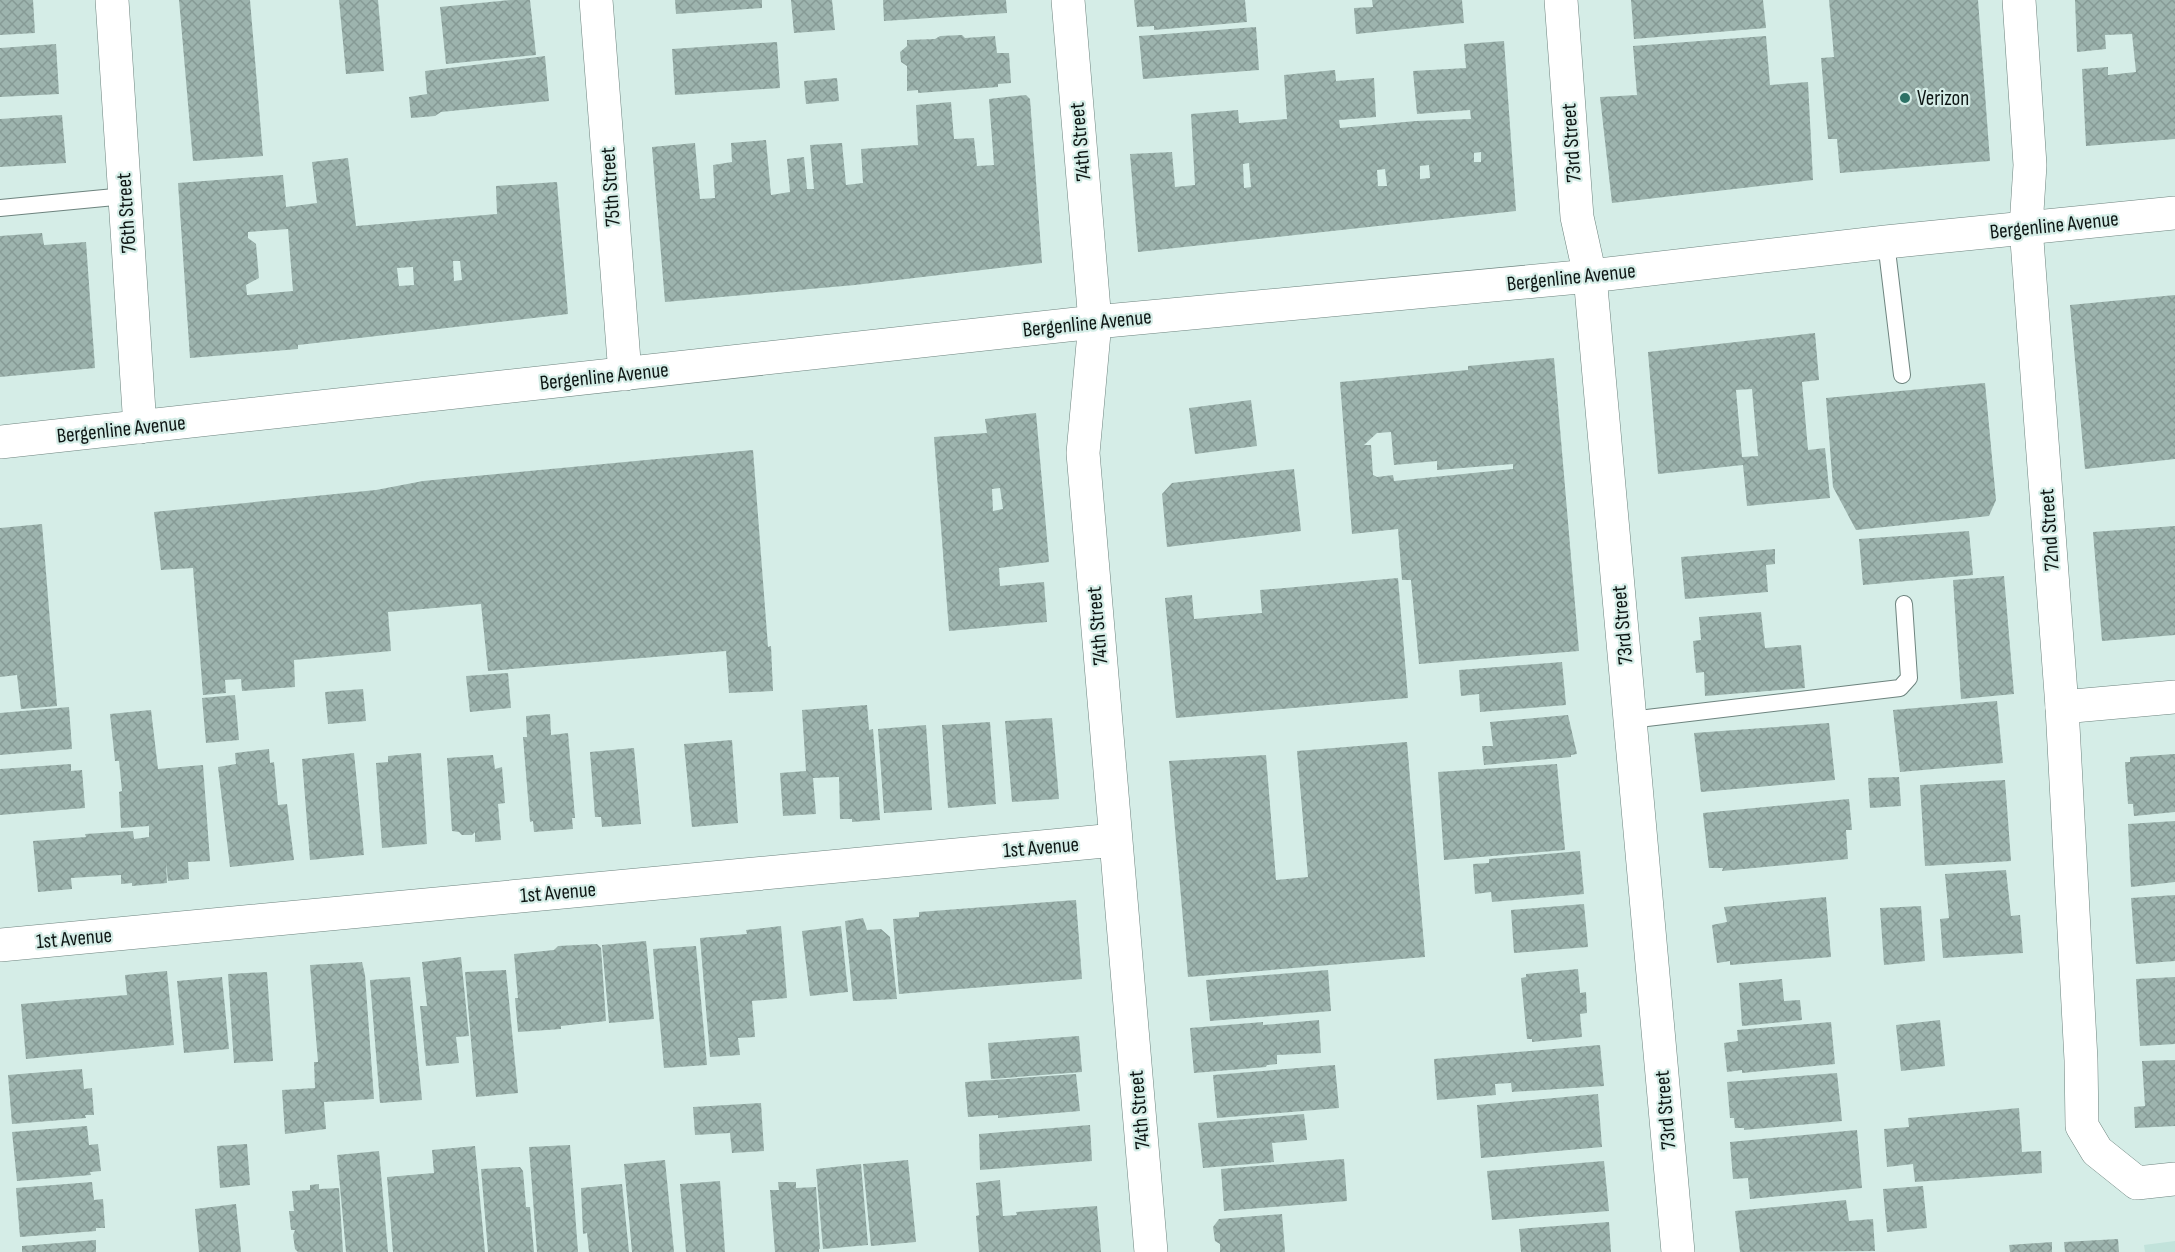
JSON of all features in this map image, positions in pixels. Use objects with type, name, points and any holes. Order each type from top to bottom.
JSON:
[{"type":"street","name":"76th Street","points":[[112,0],[140,427]]},
{"type":"street","name":"75th Street","points":[[597,0],[625,374]]},
{"type":"street","name":"74th Street","points":[[1068,0],[1095,322],[1083,453],[1151,1252]]},
{"type":"street","name":"73rd Street","points":[[1561,0],[1577,217],[1590,276],[1678,1252]]},
{"type":"street","name":"72nd Street","points":[[2019,0],[2030,165],[2026,227],[2062,706],[2081,1060],[2082,1126],[2097,1151],[2137,1183],[2175,1179]]},
{"type":"street","name":"Bergenline Avenue","points":[[0,442],[1095,322],[1590,276],[1886,242],[2175,213]]},
{"type":"street","points":[[2062,706],[2175,697]]},
{"type":"street","name":"1st Avenue","points":[[0,945],[1115,840]]},
{"type":"lane","points":[[0,208],[125,196]]},
{"type":"lane","points":[[1886,242],[1902,375]]},
{"type":"lane","points":[[1630,720],[1900,688],[1909,678],[1904,604]]},
{"type":"shaded area","points":[[2175,1241],[2175,1252],[2145,1252],[2144,1245]]},
{"type":"building","points":[[0,0],[33,0],[35,33],[0,35]]},
{"type":"building","points":[[179,0],[250,0],[263,156],[193,161]]},
{"type":"building","points":[[339,0],[378,0],[384,71],[346,74]]},
{"type":"building","points":[[530,0],[536,55],[446,64],[440,7]]},
{"type":"building","points":[[675,0],[762,0],[762,8],[676,14]]},
{"type":"building","points":[[791,0],[832,0],[835,30],[794,33]]},
{"type":"building","points":[[883,0],[1006,0],[1007,13],[884,21]]},
{"type":"building","points":[[1134,0],[1245,0],[1247,22],[1154,30],[1154,26],[1137,27]]},
{"type":"building","points":[[1372,0],[1462,0],[1464,23],[1356,34],[1354,8],[1373,7]]},
{"type":"building","points":[[1631,0],[1763,0],[1766,28],[1634,39]]},
{"type":"building","name":"Verizon","points":[[1829,0],[1978,0],[1990,161],[1840,173],[1837,139],[1828,139],[1821,58],[1834,57]]},
{"type":"building","points":[[2075,0],[2175,0],[2175,139],[2086,146],[2082,69],[2108,67],[2108,75],[2136,72],[2132,34],[2105,35],[2106,49],[2077,52]]},
{"type":"building","points":[[1256,27],[1259,70],[1143,79],[1139,36]]},
{"type":"building","points":[[962,35],[965,38],[995,36],[997,53],[1009,53],[1011,83],[998,84],[998,87],[918,93],[918,90],[907,91],[907,66],[901,62],[900,52],[907,46],[907,40]]},
{"type":"building","points":[[1766,36],[1770,85],[1808,82],[1813,180],[1612,203],[1600,97],[1637,95],[1633,46]]},
{"type":"building","points":[[1504,41],[1516,211],[1138,252],[1130,154],[1172,152],[1175,187],[1195,185],[1191,114],[1238,110],[1239,123],[1287,119],[1284,75],[1335,70],[1336,81],[1374,78],[1376,117],[1339,120],[1340,128],[1471,119],[1470,110],[1417,114],[1413,71],[1466,68],[1464,44]],"holes":[[[1481,152],[1481,162],[1474,162],[1474,153]],[[1249,163],[1251,187],[1244,188],[1243,164]],[[1429,165],[1430,178],[1420,179],[1420,166]],[[1385,169],[1387,186],[1378,186],[1377,170]]]},
{"type":"building","points":[[777,42],[780,88],[675,95],[672,49]]},
{"type":"building","points":[[56,44],[59,94],[0,97],[0,48]]},
{"type":"building","points":[[545,56],[549,101],[441,112],[435,116],[411,118],[409,97],[427,94],[425,71]]},
{"type":"building","points":[[837,78],[839,101],[806,104],[804,81]]},
{"type":"building","points":[[1026,95],[1030,99],[1042,263],[855,285],[665,302],[652,147],[695,143],[700,199],[715,198],[713,165],[732,162],[731,143],[766,140],[771,195],[790,192],[787,159],[804,157],[807,189],[814,189],[810,145],[842,143],[846,185],[863,183],[861,149],[918,145],[916,105],[951,102],[954,139],[974,138],[977,166],[994,165],[989,99]]},
{"type":"building","points":[[62,115],[66,163],[0,167],[0,119]]},
{"type":"building","points":[[348,158],[356,226],[497,214],[496,186],[557,182],[568,314],[298,345],[298,349],[190,358],[178,183],[283,175],[286,207],[317,203],[312,162]],"holes":[[[288,229],[293,291],[247,295],[246,285],[259,278],[256,244],[248,238],[248,232]],[[453,261],[460,261],[462,280],[454,281]],[[413,267],[414,285],[399,286],[397,268]]]},
{"type":"building","points":[[42,233],[44,245],[86,242],[95,368],[0,377],[0,236]]},
{"type":"building","points":[[2175,295],[2175,459],[2085,469],[2070,305]]},
{"type":"building","points":[[1815,333],[1819,380],[1802,382],[1808,450],[1825,448],[1830,498],[1747,506],[1743,465],[1658,474],[1648,352]],"holes":[[[1752,389],[1758,456],[1742,457],[1736,390]]]},
{"type":"building","points":[[1554,358],[1579,651],[1419,664],[1411,580],[1402,580],[1398,529],[1352,534],[1340,382],[1468,370],[1468,366]],"holes":[[[1391,432],[1394,465],[1437,461],[1437,470],[1513,464],[1513,469],[1394,481],[1393,475],[1377,477],[1373,475],[1371,445],[1364,445],[1377,433]]]},
{"type":"building","points":[[1985,383],[1996,500],[1989,516],[1856,530],[1833,487],[1826,398]]},
{"type":"building","points":[[1251,400],[1257,446],[1195,454],[1189,408]]},
{"type":"building","points":[[1036,413],[1049,562],[999,568],[1000,586],[1044,582],[1047,622],[949,631],[934,437],[987,433],[985,419]],"holes":[[[1000,488],[1003,509],[993,511],[992,489]]]},
{"type":"building","points":[[753,450],[773,691],[729,693],[726,651],[488,671],[481,604],[388,612],[391,651],[294,660],[295,687],[242,691],[241,679],[225,680],[226,693],[203,695],[193,568],[161,570],[154,512],[376,490],[423,481]]},
{"type":"building","points":[[1294,469],[1301,531],[1167,547],[1162,494],[1172,483]]},
{"type":"building","points":[[42,524],[57,706],[21,709],[17,675],[0,677],[0,528]]},
{"type":"building","points":[[2175,526],[2175,635],[2102,641],[2093,532]]},
{"type":"building","points":[[1969,531],[1973,575],[1863,585],[1859,539]]},
{"type":"building","points":[[1775,549],[1775,564],[1766,565],[1768,592],[1685,599],[1681,557]]},
{"type":"building","points":[[2004,576],[2014,694],[1961,699],[1953,580]]},
{"type":"building","points":[[1398,578],[1408,698],[1176,718],[1165,598],[1192,595],[1194,619],[1262,613],[1260,590]]},
{"type":"building","points":[[1761,612],[1765,648],[1801,645],[1805,688],[1705,696],[1704,672],[1696,673],[1693,641],[1701,640],[1699,617]]},
{"type":"building","points":[[1562,662],[1566,705],[1480,712],[1479,694],[1461,696],[1459,670]]},
{"type":"building","points":[[508,673],[511,708],[470,712],[466,676]]},
{"type":"building","points":[[363,689],[366,721],[328,724],[325,692]]},
{"type":"building","points":[[235,695],[239,740],[206,743],[202,698]]},
{"type":"building","points":[[1997,701],[2003,763],[1900,772],[1893,710]]},
{"type":"building","points":[[867,705],[869,730],[873,729],[880,820],[852,822],[852,819],[840,819],[839,777],[813,778],[816,814],[783,816],[780,773],[806,771],[802,710]]},
{"type":"building","points":[[69,707],[72,749],[0,755],[0,713]]},
{"type":"building","points":[[151,710],[158,769],[203,765],[210,861],[188,862],[189,879],[168,881],[166,862],[167,883],[132,886],[132,883],[121,884],[121,875],[71,878],[72,889],[38,892],[33,841],[133,831],[134,839],[149,837],[149,826],[121,828],[119,792],[122,791],[119,761],[115,761],[110,714]]},
{"type":"building","points":[[550,714],[551,735],[568,733],[575,818],[572,818],[573,829],[534,832],[533,821],[530,822],[523,737],[527,737],[526,716]]},
{"type":"building","points":[[1568,715],[1577,754],[1571,757],[1484,765],[1482,746],[1493,746],[1490,722]]},
{"type":"building","points":[[1052,718],[1059,799],[1012,802],[1005,721]]},
{"type":"building","points":[[990,722],[996,804],[948,808],[942,725]]},
{"type":"building","points":[[1829,723],[1835,780],[1701,792],[1694,733]]},
{"type":"building","points":[[926,725],[932,810],[884,813],[878,729]]},
{"type":"building","points":[[732,740],[738,823],[692,827],[684,744]]},
{"type":"building","points":[[1407,742],[1425,957],[1188,977],[1169,761],[1266,755],[1276,880],[1308,877],[1297,751]]},
{"type":"building","points":[[634,748],[641,824],[602,827],[601,817],[595,817],[590,752]]},
{"type":"building","points":[[269,749],[270,763],[274,762],[278,805],[287,804],[294,860],[230,867],[218,767],[236,764],[235,753]]},
{"type":"building","points":[[354,753],[364,855],[310,860],[302,759]]},
{"type":"building","points":[[421,753],[427,844],[382,848],[376,763],[388,762],[388,756]]},
{"type":"building","points":[[2175,754],[2175,812],[2134,816],[2133,804],[2128,804],[2125,762],[2130,762],[2130,757]]},
{"type":"building","points":[[493,755],[495,769],[502,767],[505,803],[498,804],[501,840],[475,842],[475,832],[472,835],[462,835],[452,831],[447,758]]},
{"type":"building","points":[[71,764],[71,771],[82,770],[85,808],[0,815],[0,769]]},
{"type":"building","points":[[1557,764],[1565,850],[1444,860],[1438,772]]},
{"type":"building","points":[[1899,777],[1901,806],[1870,808],[1868,778]]},
{"type":"building","points":[[2005,780],[2011,861],[1925,866],[1920,785]]},
{"type":"building","points":[[1849,799],[1852,830],[1846,830],[1848,859],[1722,871],[1723,868],[1709,868],[1703,813]]},
{"type":"building","points":[[2175,821],[2175,882],[2131,887],[2128,824]]},
{"type":"building","points":[[1580,851],[1584,894],[1492,902],[1491,892],[1475,894],[1473,864],[1489,863],[1489,859]]},
{"type":"building","points":[[2006,870],[2011,916],[2020,915],[2023,953],[1943,958],[1940,919],[1949,918],[1945,874]]},
{"type":"building","points":[[2175,895],[2175,961],[2136,964],[2131,898]]},
{"type":"building","points":[[1826,897],[1831,957],[1730,965],[1730,961],[1717,963],[1712,925],[1727,922],[1724,907]]},
{"type":"building","points":[[1076,900],[1082,979],[899,994],[893,919],[919,917],[919,912]]},
{"type":"building","points":[[1584,904],[1588,947],[1514,953],[1511,910]]},
{"type":"building","points":[[1921,906],[1925,961],[1884,965],[1880,908]]},
{"type":"building","points":[[863,918],[867,930],[881,929],[890,937],[897,999],[853,1001],[845,921]]},
{"type":"building","points":[[781,926],[787,998],[752,1001],[755,1037],[738,1038],[740,1055],[710,1057],[700,938],[747,934],[746,930]]},
{"type":"building","points":[[841,926],[848,992],[810,996],[802,931]]},
{"type":"building","points":[[646,941],[654,1019],[609,1023],[602,945]]},
{"type":"building","points":[[597,944],[601,948],[606,1021],[561,1026],[561,1029],[518,1032],[514,954],[554,950],[558,946]]},
{"type":"building","points":[[696,946],[707,1065],[664,1068],[653,949]]},
{"type":"building","points":[[461,957],[469,1036],[456,1037],[459,1063],[426,1066],[420,1006],[427,1006],[422,962]]},
{"type":"building","points":[[362,962],[365,975],[374,1099],[324,1102],[326,1129],[285,1134],[282,1090],[315,1088],[314,1062],[318,1062],[310,965]]},
{"type":"building","points":[[1578,969],[1580,993],[1586,992],[1587,1013],[1580,1014],[1582,1037],[1532,1042],[1532,1039],[1527,1039],[1521,978],[1526,977],[1526,974]]},
{"type":"building","points":[[506,970],[518,1093],[476,1097],[465,972]]},
{"type":"building","points":[[1328,970],[1331,1011],[1210,1021],[1206,980]]},
{"type":"building","points":[[167,971],[174,1045],[26,1059],[21,1004],[127,995],[125,975]]},
{"type":"building","points":[[267,972],[273,1061],[234,1063],[228,974]]},
{"type":"building","points":[[222,977],[229,1049],[184,1053],[177,981]]},
{"type":"building","points":[[410,977],[422,1100],[380,1103],[370,980]]},
{"type":"building","points":[[2175,977],[2175,1044],[2140,1046],[2136,979]]},
{"type":"building","points":[[1782,979],[1784,1001],[1800,1000],[1802,1020],[1742,1026],[1739,983]]},
{"type":"building","points":[[1319,1020],[1321,1053],[1277,1055],[1277,1064],[1266,1067],[1194,1073],[1190,1028]]},
{"type":"building","points":[[1940,1020],[1945,1066],[1901,1071],[1896,1025]]},
{"type":"building","points":[[1831,1022],[1835,1064],[1742,1073],[1742,1070],[1727,1072],[1724,1043],[1738,1041],[1737,1030]]},
{"type":"building","points":[[1079,1036],[1082,1072],[991,1079],[988,1043]]},
{"type":"building","points":[[1600,1045],[1604,1086],[1512,1092],[1511,1083],[1495,1084],[1496,1095],[1437,1100],[1434,1059]]},
{"type":"building","points":[[2175,1060],[2175,1126],[2135,1128],[2134,1107],[2145,1106],[2142,1061]]},
{"type":"building","points":[[1335,1065],[1339,1108],[1217,1118],[1213,1075]]},
{"type":"building","points":[[82,1069],[84,1089],[92,1088],[94,1115],[85,1115],[86,1118],[12,1124],[8,1075]]},
{"type":"building","points":[[1837,1073],[1842,1121],[1744,1130],[1744,1128],[1735,1128],[1734,1118],[1730,1118],[1727,1082]]},
{"type":"building","points":[[1076,1074],[1080,1111],[998,1118],[998,1115],[968,1117],[965,1082]]},
{"type":"building","points":[[1598,1094],[1602,1147],[1481,1158],[1477,1105]]},
{"type":"building","points":[[761,1103],[764,1151],[732,1153],[730,1133],[695,1135],[693,1107]]},
{"type":"building","points":[[2019,1108],[2022,1152],[2041,1151],[2042,1173],[1915,1182],[1913,1164],[1887,1167],[1884,1129],[1909,1127],[1908,1118]]},
{"type":"building","points":[[1304,1114],[1307,1140],[1272,1143],[1274,1162],[1203,1168],[1198,1123]]},
{"type":"building","points":[[1090,1125],[1092,1161],[980,1170],[979,1134]]},
{"type":"building","points":[[87,1126],[89,1145],[98,1144],[101,1171],[90,1172],[91,1175],[17,1181],[12,1132]]},
{"type":"building","points":[[1857,1130],[1862,1188],[1750,1199],[1748,1178],[1733,1179],[1730,1142]]},
{"type":"building","points":[[247,1144],[250,1185],[220,1188],[217,1146]]},
{"type":"building","points":[[570,1145],[578,1252],[537,1252],[529,1147]]},
{"type":"building","points":[[475,1146],[485,1252],[393,1252],[387,1177],[434,1173],[432,1150]]},
{"type":"building","points":[[379,1151],[388,1252],[346,1252],[337,1155]]},
{"type":"building","points":[[1344,1159],[1347,1201],[1224,1211],[1221,1169]]},
{"type":"building","points":[[665,1160],[674,1252],[632,1252],[624,1164]]},
{"type":"building","points":[[908,1160],[916,1242],[871,1246],[863,1164]]},
{"type":"building","points":[[1604,1161],[1609,1211],[1492,1220],[1487,1171]]},
{"type":"building","points":[[861,1164],[868,1245],[823,1249],[816,1169]]},
{"type":"building","points":[[520,1167],[523,1171],[526,1207],[530,1207],[534,1252],[488,1252],[481,1169]]},
{"type":"building","points":[[1000,1180],[1003,1216],[1017,1215],[1016,1212],[1097,1206],[1101,1252],[979,1252],[976,1183]]},
{"type":"building","points":[[720,1181],[725,1252],[686,1252],[680,1184]]},
{"type":"building","points":[[92,1182],[94,1200],[103,1199],[105,1228],[96,1228],[96,1231],[20,1237],[16,1188]]},
{"type":"building","points":[[778,1182],[796,1182],[796,1188],[816,1187],[819,1252],[775,1252],[770,1190],[779,1190]]},
{"type":"building","points":[[319,1184],[319,1189],[339,1188],[343,1252],[298,1252],[295,1249],[293,1235],[295,1230],[291,1230],[289,1211],[294,1211],[292,1191],[310,1190],[310,1185]]},
{"type":"building","points":[[622,1184],[629,1252],[589,1252],[587,1233],[583,1234],[581,1188]]},
{"type":"building","points":[[1923,1186],[1927,1228],[1887,1232],[1883,1189]]},
{"type":"building","points":[[1846,1200],[1849,1221],[1873,1219],[1875,1251],[1740,1252],[1735,1211]]},
{"type":"building","points":[[236,1204],[241,1252],[199,1252],[195,1209]]},
{"type":"building","points":[[1282,1214],[1285,1252],[1220,1252],[1220,1244],[1215,1241],[1213,1227],[1219,1219]]},
{"type":"building","points":[[1609,1222],[1611,1252],[1521,1252],[1519,1229]]},
{"type":"building","points":[[2118,1239],[2119,1252],[2065,1252],[2064,1242]]},
{"type":"building","points":[[96,1240],[96,1252],[22,1252],[22,1246]]},
{"type":"building","points":[[2052,1242],[2052,1252],[2010,1252],[2009,1245]]},
{"type":"place","name":"Verizon","points":[[1905,98]]}]
